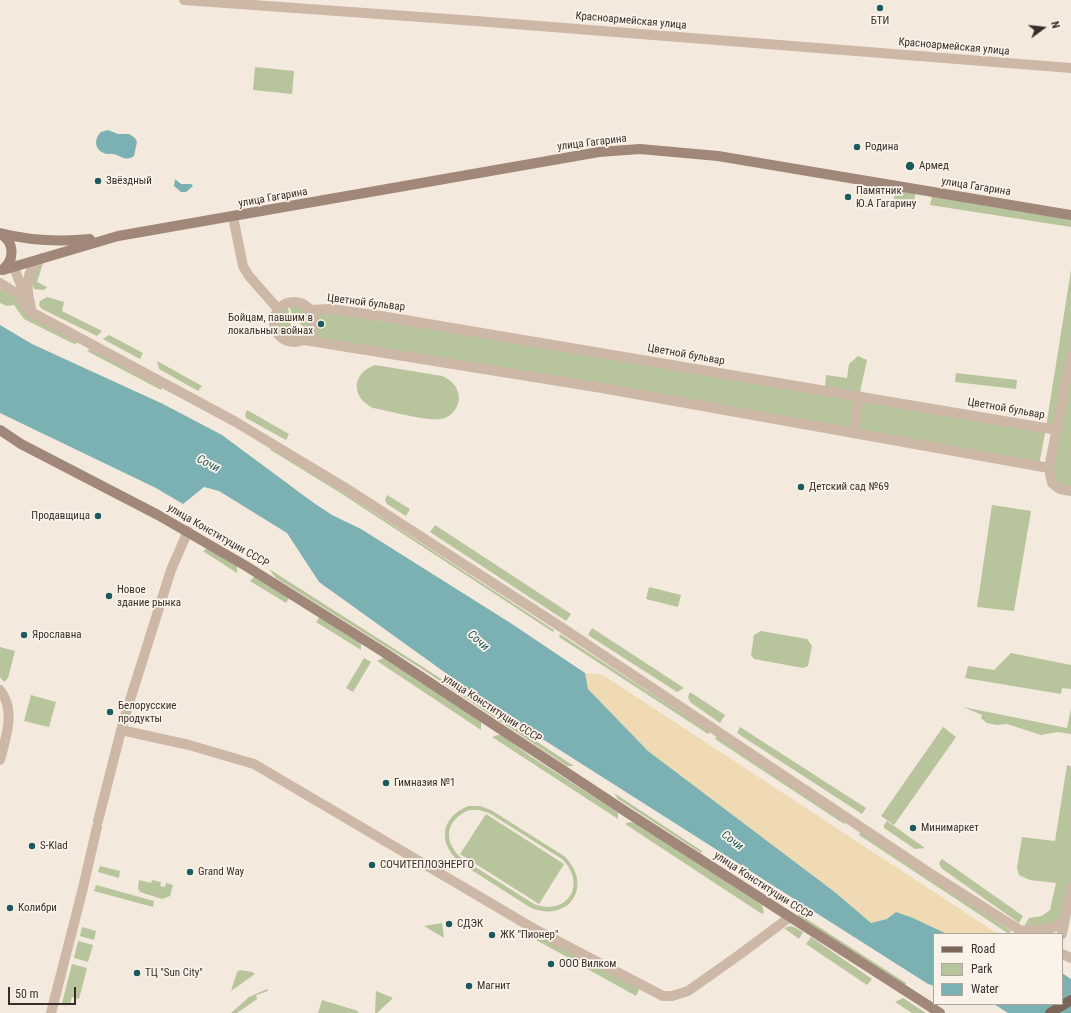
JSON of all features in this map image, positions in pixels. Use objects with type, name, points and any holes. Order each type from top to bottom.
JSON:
[{"type":"main road","name":"улица Гагарина","points":[[118,236],[599,152],[640,149],[718,156],[1071,215]]},
{"type":"main road","points":[[0,233],[17,238],[50,242],[118,236]]},
{"type":"main road","points":[[0,233],[10,243],[12,262]]},
{"type":"main road","points":[[1,270],[12,262],[43,258],[118,236]]},
{"type":"main road","points":[[0,430],[21,444]]},
{"type":"main road","points":[[0,440],[21,444]]},
{"type":"main road","name":"улица Конституции СССР","points":[[21,444],[188,531],[382,650],[628,813],[940,1013]]},
{"type":"main road","points":[[1050,1013],[1063,1005]]},
{"type":"street","name":"Красноармейская улица","points":[[184,0],[476,21],[1071,68]]},
{"type":"street","points":[[233,217],[243,266],[249,276],[278,309]]},
{"type":"street","points":[[31,312],[27,281],[34,265],[43,258]]},
{"type":"street","points":[[12,262],[31,312]]},
{"type":"street","points":[[3,286],[19,295],[31,312],[245,427],[350,491],[555,623],[928,872],[1024,932],[1048,929],[1064,921]]},
{"type":"street","points":[[304,340],[309,336],[314,326],[314,321],[310,310],[306,306],[296,302],[287,303],[278,309],[274,321],[277,333],[286,341],[292,342],[304,340],[474,366],[1049,468],[1052,483],[1060,489],[1071,491]]},
{"type":"street","name":"Цветной бульвар","points":[[310,310],[330,309],[381,316],[1057,430]]},
{"type":"street","name":"Цветной бульвар","points":[[1049,468],[1071,356]]},
{"type":"street","points":[[854,433],[859,396]]},
{"type":"street","points":[[51,1013],[121,730],[171,570],[188,531]]},
{"type":"street","points":[[0,690],[8,703],[9,710],[6,737],[0,760]]},
{"type":"street","points":[[121,730],[189,745],[254,764],[531,927],[663,996],[672,996],[688,990],[740,955],[790,917]]},
{"type":"street","points":[[1062,933],[1071,888]]},
{"type":"green space","points":[[255,67],[294,71],[292,94],[253,90]]},
{"type":"green space","points":[[895,186],[916,189],[914,202],[894,199]]},
{"type":"green space","points":[[933,192],[1071,215],[1071,227],[930,205]]},
{"type":"green space","points":[[43,263],[37,282],[47,287],[44,290],[34,289],[32,283],[34,268]]},
{"type":"green space","points":[[1071,270],[1071,491],[1052,483],[1057,430],[1046,428],[1039,465],[309,336],[314,323],[310,310],[825,390],[826,375],[847,378],[849,364],[858,356],[867,360],[859,396],[1046,427]]},
{"type":"green space","points":[[7,289],[80,342],[74,344],[24,319],[14,305],[7,306],[0,303],[0,290]]},
{"type":"green space","points":[[47,297],[64,302],[62,311],[102,331],[97,336],[42,309],[39,305],[40,301]]},
{"type":"green space","points":[[289,305],[299,306],[307,311],[311,320],[309,330],[293,318]]},
{"type":"green space","points":[[286,306],[289,311],[287,320],[292,326],[283,335],[278,328],[277,320],[278,316]]},
{"type":"green space","points":[[299,327],[307,332],[297,338],[292,339],[286,337],[292,330]]},
{"type":"green space","points":[[109,335],[143,353],[140,359],[103,339]]},
{"type":"green space","points":[[91,348],[163,386],[161,390],[87,351]]},
{"type":"green space","points":[[157,361],[202,386],[198,391],[159,369]]},
{"type":"green space","points":[[375,365],[442,376],[454,384],[457,390],[459,401],[456,408],[452,414],[445,418],[434,419],[373,408],[361,398],[357,386],[361,374]]},
{"type":"green space","points":[[956,373],[1017,380],[1016,389],[955,382]]},
{"type":"green space","points":[[247,410],[289,434],[286,440],[246,418],[245,414]]},
{"type":"green space","points":[[269,449],[273,449],[309,470],[554,630],[553,632],[339,492]]},
{"type":"green space","points":[[387,495],[410,509],[406,516],[387,504],[385,500]]},
{"type":"green space","points":[[992,505],[1031,511],[1014,611],[977,607]]},
{"type":"green space","points":[[435,525],[571,614],[566,621],[430,532]]},
{"type":"green space","points":[[207,548],[237,565],[237,573],[203,551]]},
{"type":"green space","points":[[269,569],[423,667],[574,766],[567,766],[422,669],[276,578]]},
{"type":"green space","points":[[255,576],[290,596],[286,603],[250,581]]},
{"type":"green space","points":[[649,587],[681,595],[678,607],[646,599]]},
{"type":"green space","points":[[320,616],[361,642],[361,650],[316,622]]},
{"type":"green space","points":[[592,628],[684,688],[677,692],[588,635]]},
{"type":"green space","points":[[761,631],[807,639],[812,646],[808,666],[803,668],[754,659],[751,655],[754,635]]},
{"type":"green space","points":[[560,634],[710,732],[708,734],[559,637]]},
{"type":"green space","points":[[0,647],[15,651],[8,678],[4,682],[0,677]]},
{"type":"green space","points":[[1011,653],[1071,665],[1071,689],[1062,688],[1061,694],[965,678],[968,666],[994,670]]},
{"type":"green space","points":[[385,657],[481,721],[481,730],[377,661]]},
{"type":"green space","points":[[364,658],[371,662],[353,692],[346,688]]},
{"type":"green space","points":[[690,692],[725,715],[720,723],[690,702],[688,697]]},
{"type":"green space","points":[[31,695],[56,702],[49,727],[24,721]]},
{"type":"green space","points":[[963,707],[1067,728],[1071,708],[1071,734],[1058,732],[1041,735],[1007,724],[997,725],[987,723],[981,718],[982,715]]},
{"type":"green space","points":[[740,727],[866,808],[862,814],[737,733]]},
{"type":"green space","points":[[943,727],[956,737],[894,825],[881,816]]},
{"type":"green space","points":[[502,735],[530,756],[616,811],[618,813],[618,819],[492,737]]},
{"type":"green space","points":[[717,736],[846,821],[844,824],[715,739]]},
{"type":"green space","points":[[1067,765],[1071,766],[1071,888],[1059,925],[1023,928],[1029,918],[1042,916],[1050,910],[1056,883],[1030,880],[1019,875],[1017,868],[1022,837],[1055,841]]},
{"type":"green space","points":[[614,793],[702,851],[701,853],[618,799]]},
{"type":"green space","points":[[468,806],[480,806],[491,810],[564,856],[573,867],[577,878],[577,889],[573,898],[566,906],[557,910],[545,911],[531,908],[459,862],[447,846],[445,831],[447,823],[459,811]],"holes":[[[469,810],[479,810],[489,813],[562,859],[570,869],[573,878],[573,888],[570,896],[564,902],[556,906],[546,907],[534,904],[461,858],[455,851],[449,838],[451,825],[461,814]]]},
{"type":"green space","points":[[486,814],[564,864],[539,904],[460,854]]},
{"type":"green space","points":[[887,821],[925,848],[915,849],[884,828]]},
{"type":"green space","points":[[629,822],[637,823],[762,905],[764,912],[762,914],[625,824]]},
{"type":"green space","points":[[861,831],[1011,931],[1007,933],[859,835]]},
{"type":"green space","points":[[942,859],[1023,916],[1019,923],[941,868],[939,863]]},
{"type":"green space","points":[[100,866],[120,871],[119,878],[98,872]]},
{"type":"green space","points":[[139,880],[151,883],[152,880],[161,882],[160,886],[165,887],[166,883],[173,885],[170,896],[162,899],[140,892],[138,888]]},
{"type":"green space","points":[[96,885],[154,901],[153,907],[94,891]]},
{"type":"green space","points":[[799,914],[906,983],[905,986],[798,916]]},
{"type":"green space","points":[[442,923],[444,938],[424,926]]},
{"type":"green space","points":[[791,926],[803,932],[799,939],[784,928]]},
{"type":"green space","points":[[82,927],[96,931],[94,940],[80,936]]},
{"type":"green space","points":[[539,934],[582,957],[578,963],[536,940]]},
{"type":"green space","points":[[811,937],[872,979],[867,985],[806,944]]},
{"type":"green space","points":[[78,941],[93,945],[88,962],[74,958]]},
{"type":"green space","points":[[587,959],[640,988],[636,996],[584,967]]},
{"type":"green space","points":[[72,964],[87,968],[79,999],[72,997],[70,1005],[62,1003]]},
{"type":"green space","points":[[240,970],[255,974],[231,991],[237,972]]},
{"type":"green space","points":[[267,989],[268,991],[256,995],[257,999],[237,1013],[231,1013],[249,997]]},
{"type":"green space","points":[[376,991],[393,998],[377,1013],[375,1013]]},
{"type":"green space","points":[[903,998],[926,1013],[912,1013],[895,1002]]},
{"type":"green space","points":[[322,1000],[358,1011],[358,1013],[318,1013]]},
{"type":"sand","points":[[585,673],[603,675],[996,933],[945,933],[913,918],[887,919],[871,923],[836,893],[648,751],[588,689]]},
{"type":"water","points":[[108,130],[118,134],[129,134],[135,138],[137,142],[134,156],[126,159],[113,154],[105,154],[98,149],[96,144],[97,138],[101,132]]},
{"type":"water","points":[[175,179],[181,184],[191,184],[193,186],[186,192],[181,192],[174,186]]},
{"type":"water","name":"Сочи","points":[[0,325],[32,344],[163,404],[222,435],[332,515],[361,529],[512,624],[585,673],[588,689],[648,751],[836,893],[871,923],[887,919],[896,912],[945,933],[933,933],[933,986],[928,984],[500,712],[319,582],[287,533],[219,491],[204,487],[183,504],[156,488],[0,413]]},
{"type":"water","points":[[1063,974],[1071,979],[1071,1013],[1008,1013],[996,1005],[1063,1005]]},
{"type":"place","name":"БТИ","points":[[880,8]]},
{"type":"place","name":"Родина","points":[[857,147]]},
{"type":"place","name":"Армед","points":[[910,166]]},
{"type":"place","name":"Звёздный","points":[[98,181]]},
{"type":"place","name":"Памятник Ю.А Гагарину","points":[[848,197]]},
{"type":"place","name":"Бойцам, павшим в локальных войнах","points":[[321,324]]},
{"type":"place","name":"Детский сад №69","points":[[801,487]]},
{"type":"place","name":"Продавщица","points":[[98,516]]},
{"type":"place","name":"Новое здание рынка","points":[[109,596]]},
{"type":"place","name":"Ярославна","points":[[24,635]]},
{"type":"place","name":"Белорусские продукты","points":[[110,712]]},
{"type":"place","name":"Гимназия №1","points":[[386,783]]},
{"type":"place","name":"Минимаркет","points":[[913,828]]},
{"type":"place","name":"S-Klad","points":[[32,846]]},
{"type":"place","name":"СОЧИТЕПЛОЭНЕРГО","points":[[372,865]]},
{"type":"place","name":"Grand Way","points":[[190,872]]},
{"type":"place","name":"Колибри","points":[[10,908]]},
{"type":"place","name":"СДЭК","points":[[449,924]]},
{"type":"place","name":"ЖК \"Пионер\"","points":[[492,935]]},
{"type":"place","name":"ООО Вилком","points":[[551,964]]},
{"type":"place","name":"ТЦ \"Sun City\"","points":[[137,973]]},
{"type":"place","name":"Магнит","points":[[469,986]]}]
